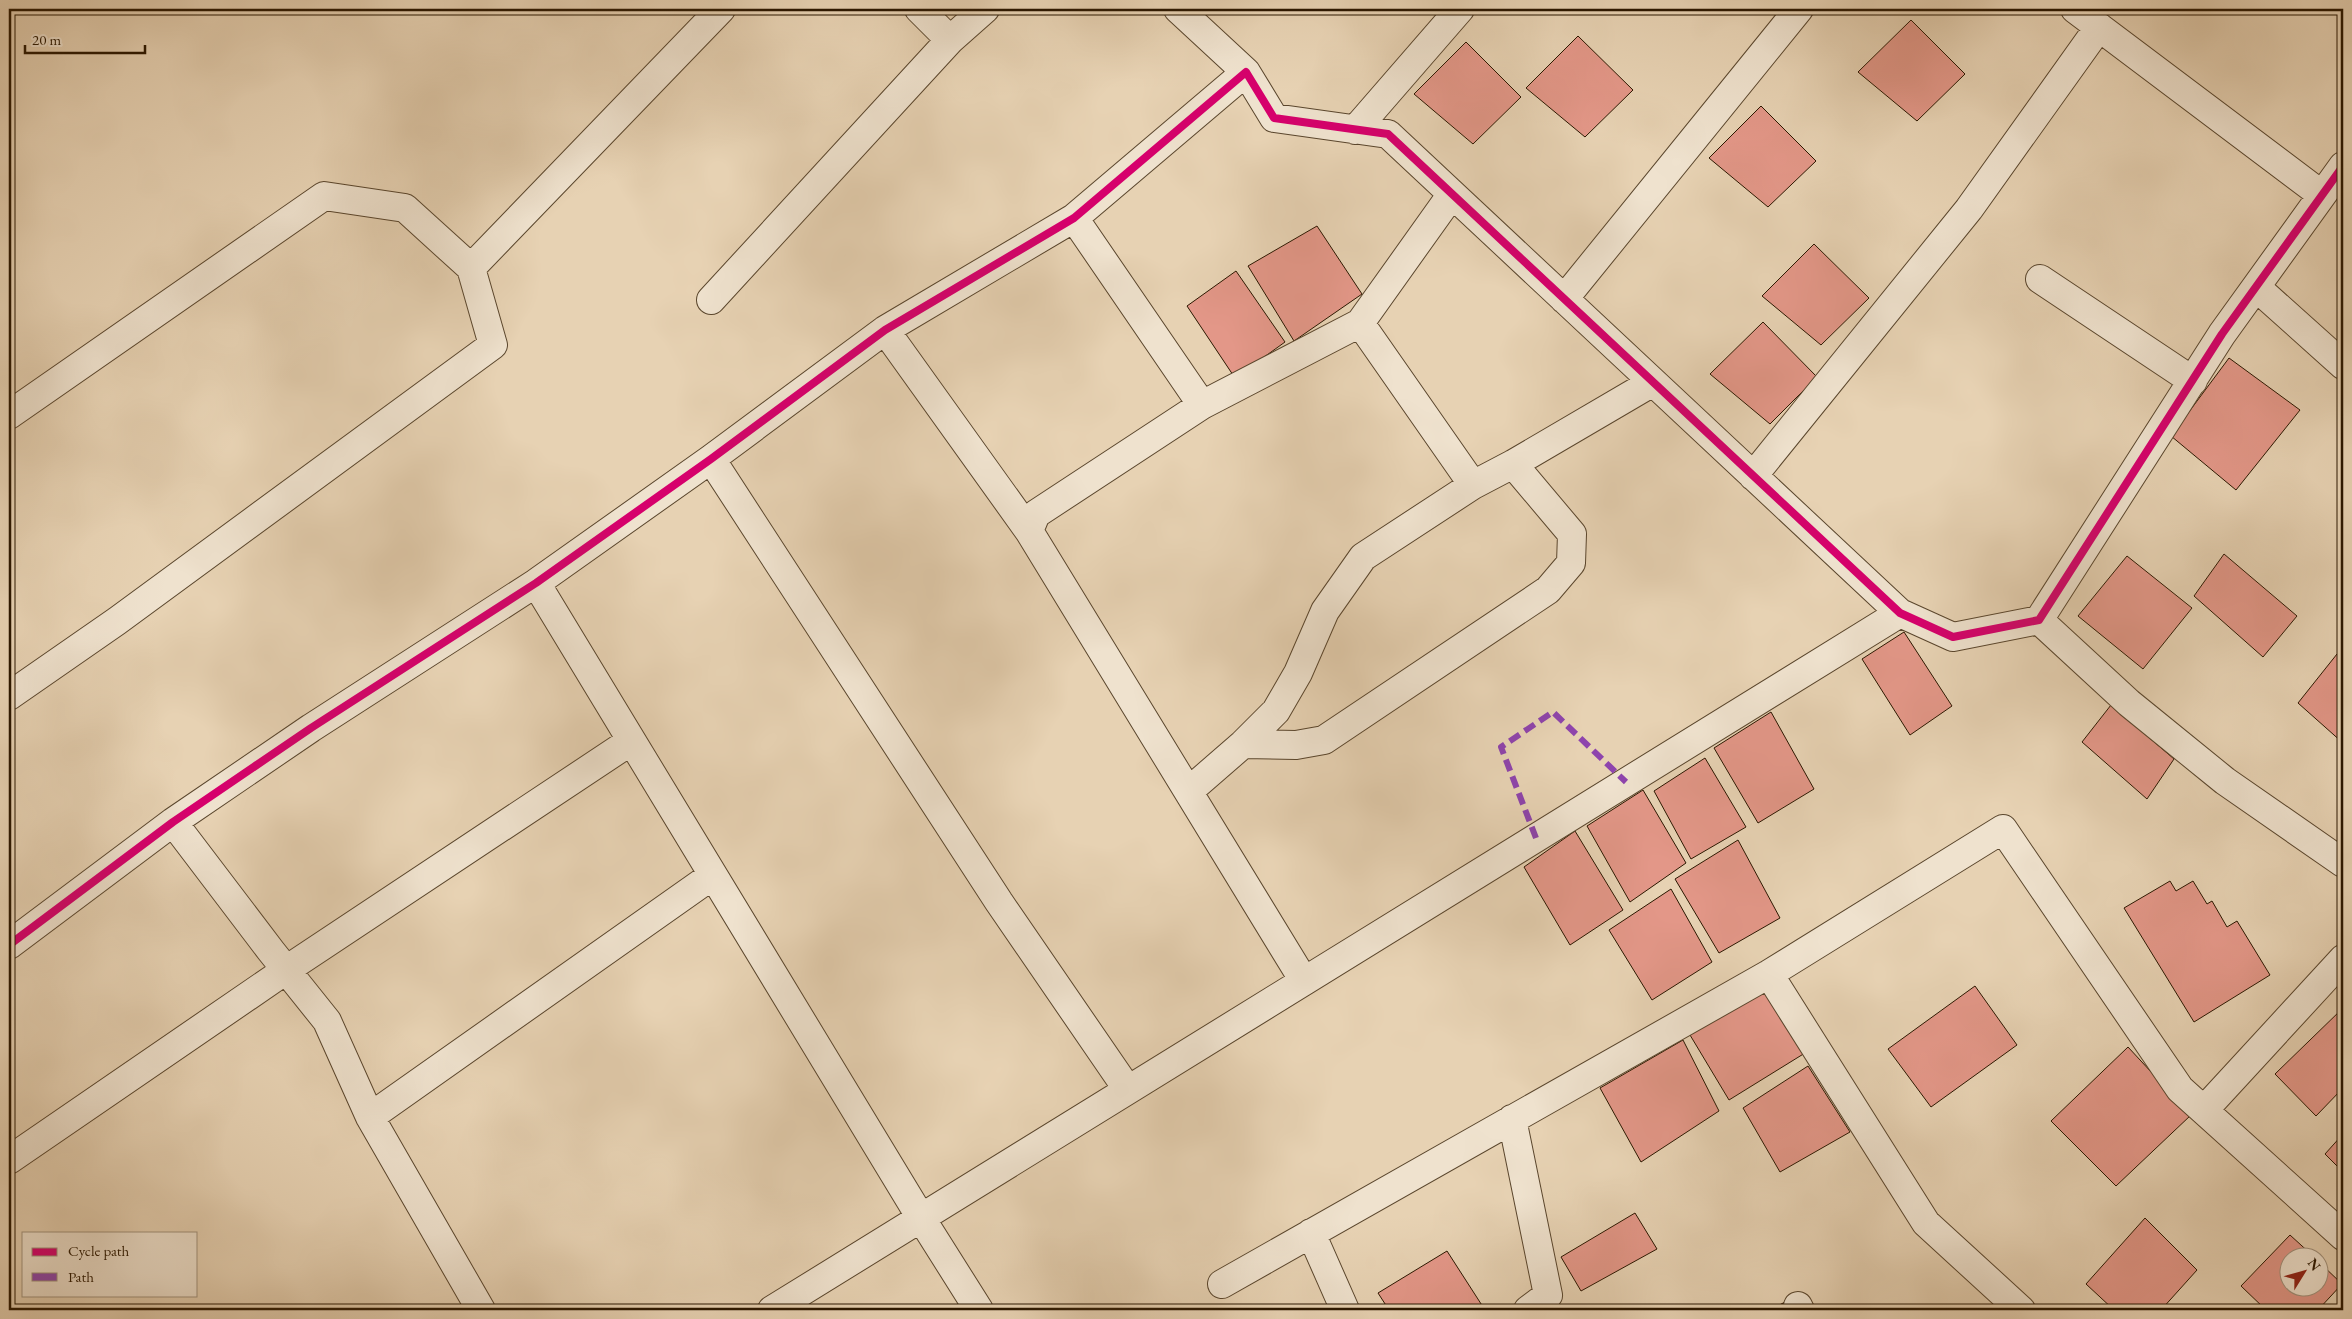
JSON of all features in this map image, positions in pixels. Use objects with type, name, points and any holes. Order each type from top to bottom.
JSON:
[{"type":"street","points":[[471,268],[721,9]]},
{"type":"street","points":[[919,9],[950,40]]},
{"type":"street","points":[[711,300],[950,40],[985,9]]},
{"type":"street","points":[[1178,9],[1246,72],[1274,118],[1388,134],[1900,613],[1953,636],[2039,620],[2222,334],[2343,166]]},
{"type":"street","points":[[1355,130],[1460,9]]},
{"type":"street","points":[[1564,299],[1800,9]]},
{"type":"street","points":[[2075,9],[2322,195]]},
{"type":"street","points":[[1753,476],[1969,209],[2099,27]]},
{"type":"street","points":[[9,945],[173,822],[311,728],[536,583],[711,459],[885,330],[1074,218],[1246,72]]},
{"type":"street","points":[[1029,531],[1036,514],[1202,405],[1360,323],[1452,194]]},
{"type":"street","points":[[9,415],[324,196],[405,208],[471,268],[493,346],[117,621],[9,696]]},
{"type":"street","points":[[1074,218],[1202,405]]},
{"type":"street","points":[[2040,279],[2193,381]]},
{"type":"street","points":[[2256,287],[2343,364]]},
{"type":"street","points":[[1360,323],[1473,485]]},
{"type":"street","points":[[885,330],[1029,531],[1304,981]]},
{"type":"street","points":[[1189,791],[1243,744],[1276,712],[1298,673],[1325,610],[1363,557],[1473,485],[1514,464],[1652,382]]},
{"type":"street","points":[[711,459],[999,902],[1128,1090]]},
{"type":"street","points":[[1243,744],[1296,745],[1324,740],[1548,590],[1571,563],[1572,534],[1514,464]]},
{"type":"street","points":[[536,583],[921,1218],[979,1310]]},
{"type":"street","points":[[772,1310],[1900,613]]},
{"type":"street","points":[[2039,620],[2129,703],[2225,781],[2343,863]]},
{"type":"street","points":[[9,1160],[286,970],[631,741]]},
{"type":"street","points":[[173,822],[327,1021],[370,1116],[481,1310]]},
{"type":"street","points":[[1222,1284],[1769,974],[2002,829],[2180,1089],[2343,1236]]},
{"type":"street","points":[[370,1116],[713,875]]},
{"type":"street","points":[[2204,1110],[2343,959]]},
{"type":"street","points":[[1769,974],[1926,1223],[2021,1310]]},
{"type":"street","points":[[1512,1119],[1548,1295],[1528,1310]]},
{"type":"street","points":[[1311,1233],[1345,1310]]},
{"type":"building","points":[[1911,20],[1965,74],[1917,121],[1858,72]]},
{"type":"building","points":[[1578,36],[1633,90],[1585,137],[1526,88]]},
{"type":"building","points":[[1466,42],[1521,97],[1473,144],[1414,94]]},
{"type":"building","points":[[1761,106],[1816,161],[1768,207],[1709,158]]},
{"type":"building","points":[[1317,226],[1362,294],[1294,341],[1248,266]]},
{"type":"building","points":[[1814,244],[1869,298],[1821,345],[1762,296]]},
{"type":"building","points":[[1236,271],[1285,342],[1235,378],[1187,306]]},
{"type":"building","points":[[1763,322],[1817,377],[1770,424],[1710,374]]},
{"type":"building","points":[[2229,358],[2300,410],[2236,490],[2171,436]]},
{"type":"building","points":[[2224,554],[2297,616],[2263,657],[2194,596]]},
{"type":"building","points":[[2127,556],[2192,608],[2143,669],[2078,616]]},
{"type":"building","points":[[1904,632],[1952,706],[1910,735],[1862,659]]},
{"type":"building","points":[[2337,654],[2343,660],[2343,743],[2298,703]]},
{"type":"building","points":[[2111,705],[2174,759],[2147,799],[2082,742]]},
{"type":"building","points":[[1771,712],[1814,789],[1758,823],[1714,748]]},
{"type":"building","points":[[1705,758],[1746,827],[1691,859],[1654,791]]},
{"type":"building","points":[[1643,790],[1686,863],[1630,902],[1587,826]]},
{"type":"building","points":[[1575,831],[1623,910],[1570,945],[1524,867]]},
{"type":"building","points":[[1738,840],[1780,918],[1719,953],[1675,879]]},
{"type":"building","points":[[2170,881],[2176,891],[2193,881],[2207,904],[2212,901],[2227,927],[2237,921],[2270,975],[2194,1022],[2124,908]]},
{"type":"building","points":[[1671,889],[1712,962],[1652,1000],[1609,930]]},
{"type":"building","points":[[1766,984],[1805,1053],[1729,1100],[1687,1030]]},
{"type":"building","points":[[1975,986],[2017,1045],[1931,1107],[1888,1049]]},
{"type":"building","points":[[2343,1008],[2343,1088],[2316,1116],[2275,1074]]},
{"type":"building","points":[[1683,1040],[1719,1111],[1641,1162],[1600,1088]]},
{"type":"building","points":[[2128,1047],[2191,1115],[2116,1186],[2051,1121]]},
{"type":"building","points":[[1808,1066],[1850,1132],[1780,1172],[1743,1108]]},
{"type":"building","points":[[2343,1134],[2343,1172],[2325,1154]]},
{"type":"building","points":[[1635,1213],[1657,1249],[1581,1291],[1561,1257]]},
{"type":"building","points":[[2145,1218],[2197,1270],[2161,1310],[2114,1310],[2086,1284]]},
{"type":"building","points":[[2290,1235],[2302,1246],[2280,1246],[2280,1296],[2330,1296],[2330,1273],[2342,1284],[2318,1310],[2266,1310],[2241,1286]]},
{"type":"building","points":[[1447,1251],[1485,1310],[1389,1310],[1378,1293]]},
{"type":"building","points":[[1785,1302],[1789,1310],[1770,1310]]},
{"type":"marked path","points":[[1536,838],[1501,747],[1553,712],[1626,782]]},
{"type":"cycle path","points":[[9,945],[173,822],[311,728],[536,583],[711,459],[885,330],[1074,218],[1246,72],[1274,118],[1388,134],[1900,613],[1953,637],[2039,620],[2222,334],[2343,166]]}]
